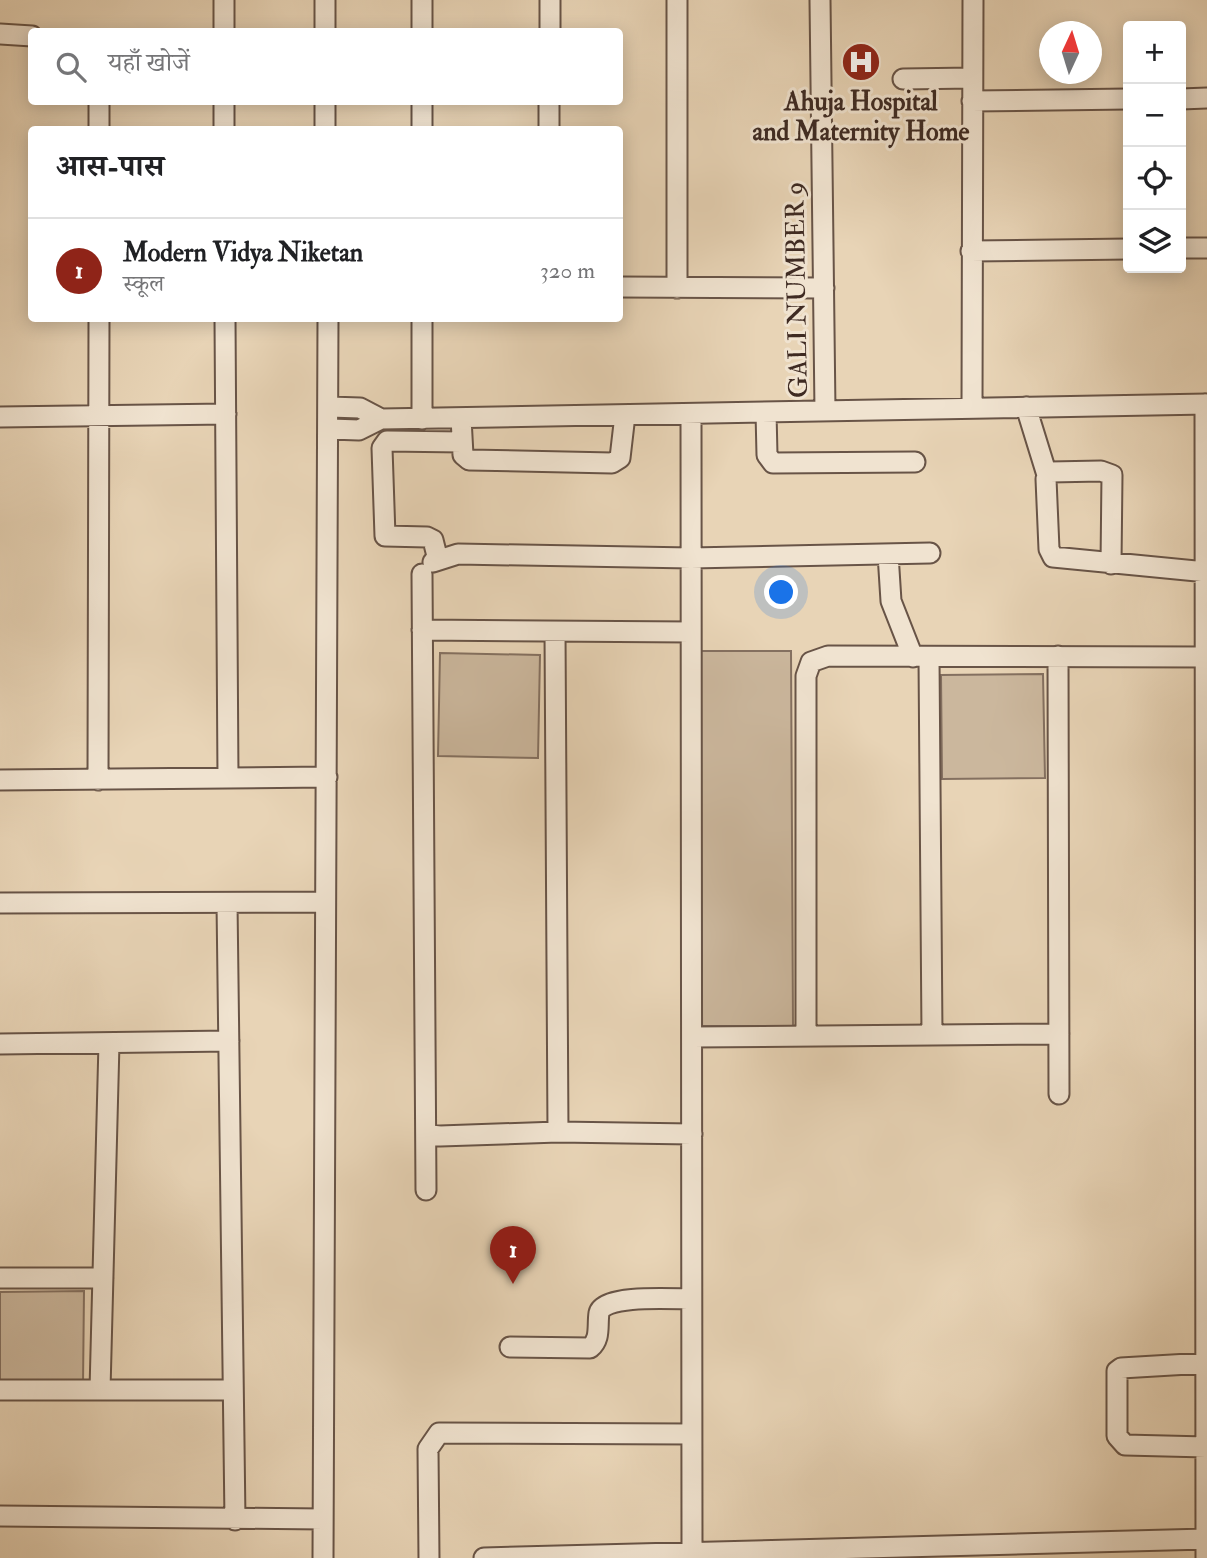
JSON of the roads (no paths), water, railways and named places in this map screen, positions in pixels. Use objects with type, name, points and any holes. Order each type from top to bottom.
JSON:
[{"type":"street","points":[[224,0],[224,28]]},
{"type":"street","points":[[325,0],[325,28]]},
{"type":"street","points":[[422,0],[422,28]]},
{"type":"street","points":[[550,0],[550,28]]},
{"type":"street","points":[[677,0],[677,288]]},
{"type":"street","name":"GALI NUMBER 9","points":[[820,0],[825,411]]},
{"type":"street","points":[[972,408],[973,0]]},
{"type":"street","points":[[0,34],[28,36]]},
{"type":"street","points":[[903,79],[972,78]]},
{"type":"street","points":[[1186,99],[1207,98]]},
{"type":"street","points":[[972,101],[1123,99]]},
{"type":"street","points":[[99,105],[99,126]]},
{"type":"street","points":[[224,105],[224,126]]},
{"type":"street","points":[[325,105],[325,126]]},
{"type":"street","points":[[422,105],[422,126]]},
{"type":"street","points":[[549,105],[549,126]]},
{"type":"street","points":[[1186,248],[1207,248]]},
{"type":"street","points":[[971,251],[1123,249]]},
{"type":"street","points":[[623,287],[824,288]]},
{"type":"street","points":[[98,780],[99,322]]},
{"type":"street","points":[[225,322],[228,778]]},
{"type":"street","points":[[323,1558],[330,429],[328,322]]},
{"type":"street","points":[[422,322],[422,419]]},
{"type":"street","points":[[330,429],[359,430],[381,419],[1206,404],[1206,1548],[938,1553],[692,1553],[484,1558]]},
{"type":"street","points":[[330,407],[360,408],[381,419]]},
{"type":"street","points":[[1026,407],[1047,475],[1050,553],[1057,558],[1206,572]]},
{"type":"street","points":[[766,412],[767,455],[773,463],[915,462]]},
{"type":"street","points":[[0,417],[226,414]]},
{"type":"street","points":[[691,414],[692,1553]]},
{"type":"street","points":[[461,418],[463,455],[468,460],[612,463],[620,458],[623,449],[625,415]]},
{"type":"street","points":[[426,1190],[422,630],[433,540],[427,537],[385,536],[382,448],[387,441],[462,443]]},
{"type":"street","points":[[1047,475],[1054,471],[1101,471],[1112,475],[1111,564]]},
{"type":"street","points":[[431,565],[458,554],[691,558],[930,553]]},
{"type":"street","points":[[888,554],[891,600],[921,658],[932,1035]]},
{"type":"street","points":[[422,630],[691,632]]},
{"type":"street","points":[[555,632],[558,1132]]},
{"type":"street","points":[[806,1036],[808,668],[811,662],[828,656],[1205,657]]},
{"type":"street","points":[[1058,656],[1059,1094]]},
{"type":"street","points":[[0,779],[327,777]]},
{"type":"street","points":[[0,903],[325,902]]},
{"type":"street","points":[[227,903],[235,1520]]},
{"type":"street","points":[[692,1037],[1059,1034]]},
{"type":"street","points":[[0,1044],[229,1041]]},
{"type":"street","points":[[100,1390],[109,1043]]},
{"type":"street","points":[[426,1130],[431,1135],[440,1136],[558,1132],[692,1134]]},
{"type":"street","points":[[0,1278],[103,1278]]},
{"type":"street","points":[[510,1347],[590,1348],[598,1337],[600,1309],[604,1304],[619,1300],[691,1299]]},
{"type":"street","points":[[1206,1363],[1121,1367],[1117,1371],[1117,1436],[1125,1445],[1206,1447]]},
{"type":"street","points":[[0,1390],[233,1390]]},
{"type":"street","points":[[429,1558],[428,1449],[439,1433],[691,1434]]},
{"type":"street","points":[[0,1516],[323,1519]]},
{"type":"place","name":"Ahuja Hospital and Maternity Home","points":[[861,62]]},
{"type":"place","name":"Modern Vidya Niketan","points":[[513,1284]]}]
